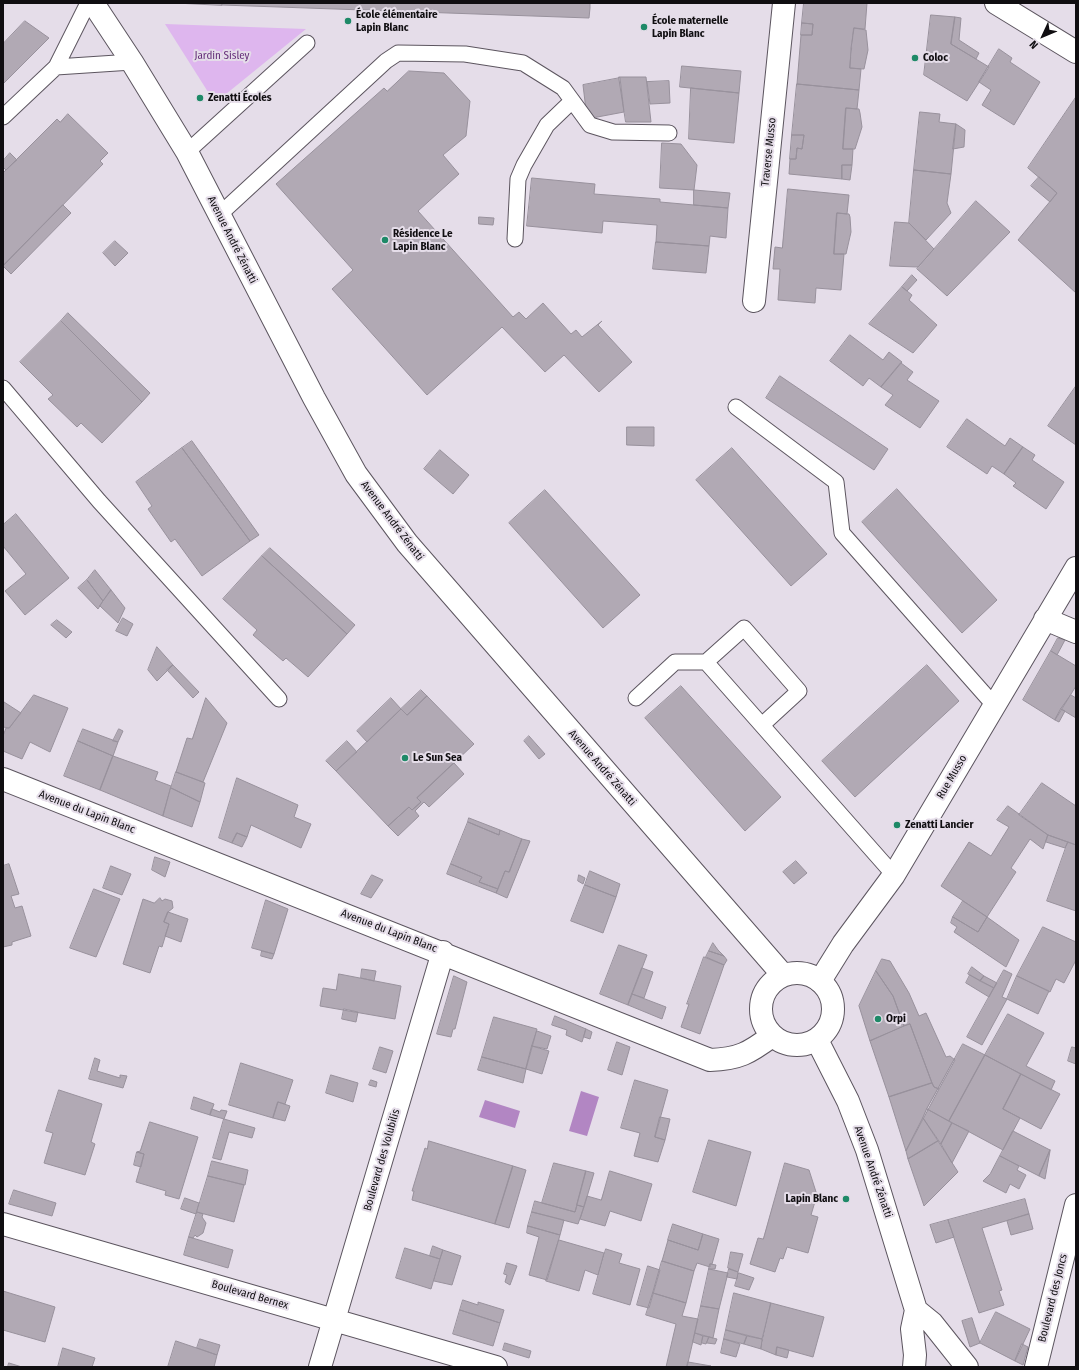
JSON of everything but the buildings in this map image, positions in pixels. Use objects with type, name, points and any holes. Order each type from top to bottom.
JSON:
[{"type":"street","name":"Avenue André Zénatti","points":[[93,3],[132,62],[186,152],[314,398],[356,474],[407,543],[783,975]]},
{"type":"street","name":"Traverse Musso","points":[[754,301],[784,3]]},
{"type":"street","points":[[996,3],[1076,52]]},
{"type":"street","name":"Rue Musso","points":[[820,982],[843,944],[894,875],[1076,568]]},
{"type":"street","points":[[1045,619],[1076,632]]},
{"type":"street","name":"Avenue du Lapin Blanc","points":[[3,779],[443,952],[710,1060],[730,1060],[752,1050],[772,1036]]},
{"type":"street","name":"Boulevard des Volubilis","points":[[320,1367],[443,952]]},
{"type":"street","points":[[796,973],[809,975],[820,982],[828,990],[832,1000],[833,1012],[831,1022],[825,1032],[817,1040],[806,1045],[794,1046],[782,1043],[772,1036],[764,1026],[760,1015],[760,1003],[765,991],[772,982],[783,975],[796,973]]},
{"type":"street","name":"Avenue André Zénatti","points":[[817,1040],[848,1101],[867,1150],[916,1310],[912,1329],[914,1367]]},
{"type":"street","name":"Boulevard des Joncs","points":[[1036,1367],[1076,1205]]},
{"type":"street","name":"Boulevard Bernex","points":[[3,1224],[496,1367]]},
{"type":"street","points":[[916,1310],[932,1323],[967,1367]]},
{"type":"lane","points":[[3,117],[56,67],[88,3]]},
{"type":"lane","points":[[186,152],[307,43]]},
{"type":"lane","points":[[219,215],[386,61],[398,54],[465,54],[524,63],[563,88],[590,125],[613,132],[669,133]]},
{"type":"lane","points":[[56,67],[132,62]]},
{"type":"lane","points":[[515,239],[518,179],[524,165],[547,125],[572,101]]},
{"type":"lane","points":[[3,388],[99,501],[279,699]]},
{"type":"lane","points":[[736,407],[836,482],[842,533],[994,705]]},
{"type":"lane","points":[[636,698],[675,662],[706,662],[744,628],[799,691],[762,725]]},
{"type":"lane","points":[[706,662],[894,875]]},
{"type":"green space","name":"Jardin Sisley","points":[[165,24],[306,29],[215,103]]},
{"type":"shaded area","points":[[581,1091],[599,1097],[587,1136],[569,1131]]},
{"type":"shaded area","points":[[485,1100],[520,1111],[515,1128],[479,1117]]},
{"type":"place","name":"École élémentaire Lapin Blanc","points":[[348,21]]},
{"type":"place","name":"École maternelle Lapin Blanc","points":[[644,27]]},
{"type":"place","name":"Coloc","points":[[915,58]]},
{"type":"place","name":"Zenatti Écoles","points":[[200,98]]},
{"type":"place","name":"Résidence Le Lapin Blanc","points":[[385,240]]},
{"type":"place","name":"Le Sun Sea","points":[[405,758]]},
{"type":"place","name":"Zenatti Lancier","points":[[897,825]]},
{"type":"place","name":"Orpi","points":[[878,1019]]},
{"type":"place","name":"Lapin Blanc","points":[[846,1199]]}]
